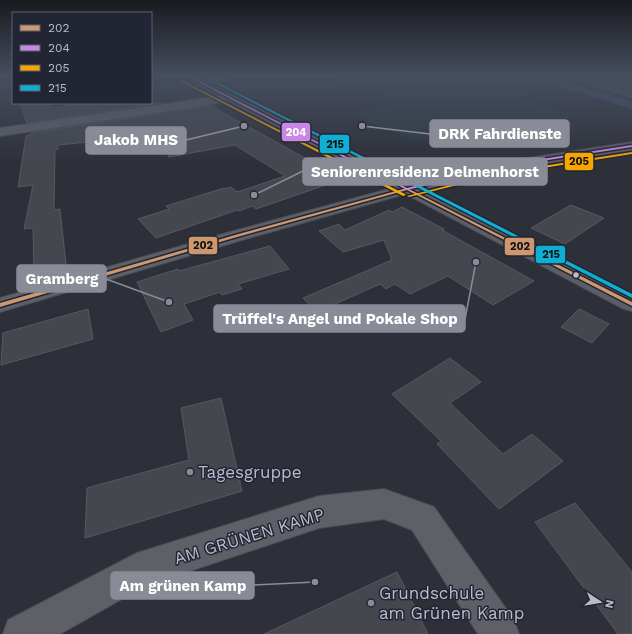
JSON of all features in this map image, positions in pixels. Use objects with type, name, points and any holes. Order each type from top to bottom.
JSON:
[{"type":"main road","points":[[240,105],[632,304]]},
{"type":"main road","points":[[407,189],[496,167],[632,146]]},
{"type":"street","points":[[0,132],[192,105]]},
{"type":"street","points":[[0,305],[229,238],[407,189]]},
{"type":"street","name":"AM GRÜNEN KAMP","points":[[22,634],[137,571],[319,512],[384,504],[423,518],[500,634]]},
{"type":"shaded area","points":[[387,105],[543,105],[578,116],[415,142],[351,114]]},
{"type":"building","points":[[21,105],[50,105],[53,108],[74,105],[151,105],[27,123]]},
{"type":"building","points":[[211,106],[343,179],[256,209],[252,206],[239,211],[237,210],[156,238],[138,219],[169,209],[166,206],[224,188],[231,187],[237,192],[285,176],[235,145],[169,157],[157,135],[58,145],[58,149],[55,150],[54,210],[60,209],[66,264],[34,272],[33,228],[24,229],[33,185],[18,187],[26,136],[31,135],[30,133]]},
{"type":"building","points":[[571,205],[604,218],[565,244],[531,228]]},
{"type":"building","points":[[402,207],[444,229],[442,230],[534,281],[493,305],[448,276],[410,294],[395,284],[386,289],[380,284],[317,312],[303,298],[392,260],[384,240],[343,252],[319,231],[339,224],[345,230],[389,210],[392,212]]},
{"type":"building","points":[[270,246],[289,269],[238,284],[242,289],[222,295],[220,292],[184,304],[193,320],[161,332],[137,282],[178,269],[179,271]]},
{"type":"building","points":[[88,309],[93,339],[1,365],[3,333]]},
{"type":"building","points":[[579,309],[609,324],[592,343],[561,327]]},
{"type":"building","points":[[450,358],[481,382],[450,403],[503,454],[532,434],[563,461],[499,509],[437,444],[441,441],[392,394]]},
{"type":"building","points":[[221,398],[242,491],[85,538],[87,488],[189,460],[181,408]]},
{"type":"building","points":[[575,503],[632,572],[632,634],[618,634],[535,522]]},
{"type":"building","name":"Grundschule am Grünen Kamp","points":[[397,572],[428,634],[264,634]]},
{"type":"transit line","name":"205","points":[[227,105],[404,195]]},
{"type":"transit line","name":"204","points":[[243,105],[407,189]]},
{"type":"transit line","name":"215","points":[[258,105],[632,296]]},
{"type":"transit line","name":"204","points":[[407,189],[497,167],[632,146]]},
{"type":"transit line","name":"205","points":[[409,196],[498,174],[632,153]]},
{"type":"transit line","name":"202","points":[[407,189],[632,304]]},
{"type":"transit line","name":"202","points":[[0,305],[236,236],[407,189]]},
{"type":"place","name":"Jakob MHS","points":[[244,126]]},
{"type":"place","name":"DRK Fahrdienste","points":[[362,126]]},
{"type":"place","name":"Seniorenresidenz Delmenhorst","points":[[254,195]]},
{"type":"place","name":"Trüffel's Angel und Pokale Shop","points":[[476,262]]},
{"type":"place","name":"Gramberg","points":[[169,302]]},
{"type":"place","name":"Tagesgruppe","points":[[190,472]]},
{"type":"place","name":"Am grünen Kamp","points":[[315,582]]},
{"type":"place","name":"Grundschule am Grünen Kamp","points":[[371,603]]}]
